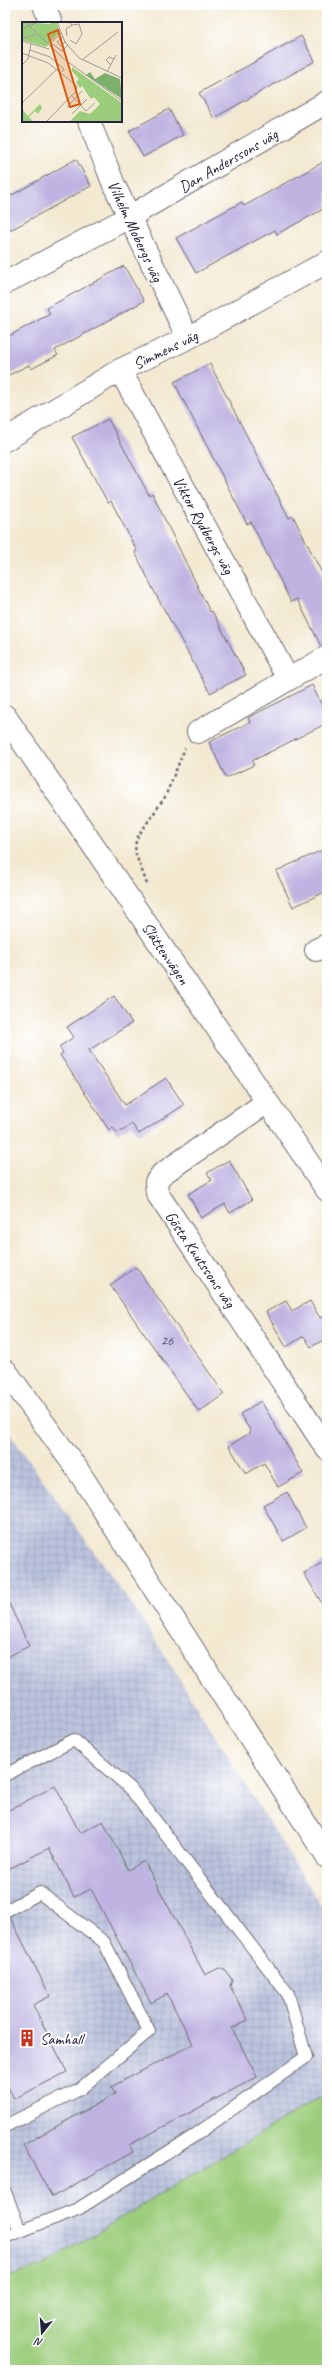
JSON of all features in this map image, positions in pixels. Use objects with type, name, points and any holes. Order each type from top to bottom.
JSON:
[{"type":"street","points":[[44,5],[51,22]]},
{"type":"street","name":"Dan Anderssons väg","points":[[5,283],[129,217],[327,102]]},
{"type":"street","name":"Vilhelm Mobergs väg","points":[[89,122],[114,185],[188,338]]},
{"type":"street","name":"Simmens väg","points":[[5,440],[120,370],[188,338],[327,262]]},
{"type":"street","name":"Viktor Rydbergs väg","points":[[120,370],[288,679]]},
{"type":"street","points":[[198,732],[327,657]]},
{"type":"street","name":"Slättenvägen","points":[[5,716],[327,1190]]},
{"type":"street","name":"Gösta Knutssons väg","points":[[267,1102],[162,1174],[156,1182],[157,1193],[327,1449]]},
{"type":"street","points":[[5,1370],[77,1469],[327,1857]]},
{"type":"lane","points":[[5,1775],[74,1740],[130,1788],[288,1994],[306,2057],[194,2136],[78,2209],[5,2237]]},
{"type":"lane","points":[[5,1911],[40,1893],[104,1942],[149,2032],[80,2089],[5,2126]]},
{"type":"lane","points":[[5,2192],[20,2231]]},
{"type":"path","points":[[148,887],[136,855],[138,836],[165,798],[185,748],[198,732]]},
{"type":"shaded area","points":[[5,1427],[143,1621],[327,1915],[327,2093],[42,2266],[5,2278]]},
{"type":"green space","points":[[327,2093],[327,2370],[5,2370],[5,2278],[42,2266]]},
{"type":"building","points":[[301,36],[315,61],[214,118],[199,93]]},
{"type":"building","points":[[169,109],[183,135],[143,157],[129,131]]},
{"type":"building","points":[[76,159],[91,186],[5,233],[5,199]]},
{"type":"building","points":[[327,160],[327,207],[277,234],[275,230],[196,273],[176,238],[242,202],[244,206]]},
{"type":"building","points":[[124,266],[144,301],[55,350],[58,355],[31,369],[29,365],[5,377],[5,338],[50,314],[47,308]]},
{"type":"building","points":[[210,364],[289,518],[293,516],[327,583],[327,645],[321,646],[297,599],[291,602],[251,522],[247,524],[174,382]]},
{"type":"building","points":[[108,419],[149,495],[152,493],[210,612],[212,611],[246,675],[210,693],[154,591],[135,552],[137,551],[111,501],[108,503],[72,437]]},
{"type":"building","points":[[312,685],[327,716],[327,723],[252,761],[254,765],[226,778],[209,742],[250,722],[248,718]]},
{"type":"building","points":[[327,848],[327,891],[293,907],[276,871]]},
{"type":"building","points":[[114,996],[132,1023],[89,1050],[125,1105],[166,1078],[184,1105],[139,1134],[132,1124],[117,1133],[113,1127],[109,1130],[60,1055],[63,1053],[59,1047],[74,1037],[67,1027]]},
{"type":"building","points":[[229,1160],[252,1200],[230,1213],[225,1204],[201,1218],[188,1194],[212,1180],[207,1173]]},
{"type":"building","points":[[136,1267],[224,1394],[199,1412],[110,1285]]},
{"type":"building","points":[[286,1301],[292,1311],[310,1301],[320,1318],[327,1314],[327,1338],[311,1347],[304,1336],[286,1347],[266,1312]]},
{"type":"building","points":[[261,1401],[303,1473],[278,1487],[264,1463],[246,1474],[229,1446],[251,1432],[240,1414]]},
{"type":"building","points":[[287,1492],[306,1528],[283,1541],[263,1505]]},
{"type":"building","points":[[327,1560],[327,1612],[304,1573]]},
{"type":"building","points":[[5,1595],[29,1646],[5,1658]]},
{"type":"building","points":[[55,1786],[80,1833],[103,1821],[128,1870],[144,1861],[205,1975],[219,1968],[226,1971],[232,1980],[230,1986],[248,2020],[232,2028],[257,2077],[129,2145],[133,2152],[52,2197],[23,2145],[115,2094],[111,2087],[193,2044],[167,1994],[151,2003],[91,1889],[74,1897],[49,1848],[5,1871],[5,1812]]},
{"type":"building","name":"Samhall","points":[[10,1917],[50,1996],[33,2005],[67,2072],[14,2099],[5,2081],[5,1918]]},
{"type":"place","name":"Samhall","points":[[27,2038]]}]
